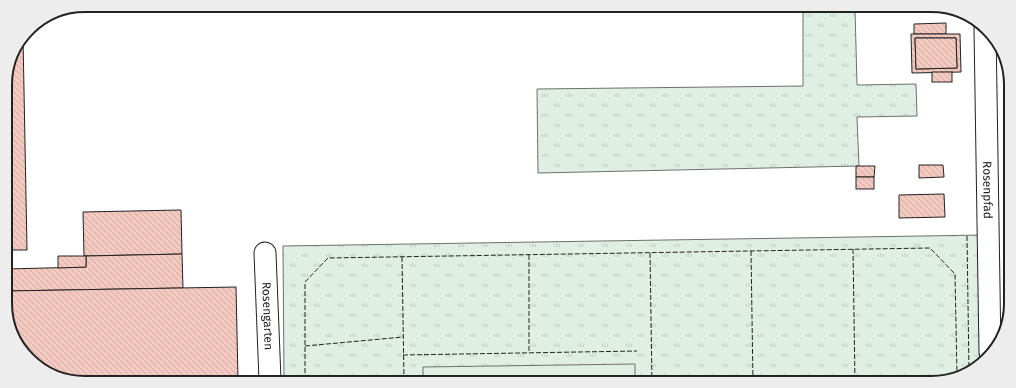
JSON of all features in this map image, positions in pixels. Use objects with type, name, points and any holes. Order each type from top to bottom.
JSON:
[{"type":"street","name":"Rosenpfad","points":[[986,37],[990,347]]},
{"type":"street","name":"Rosengarten","points":[[266,253],[270,376]]},
{"type":"green space","points":[[803,12],[855,12],[857,85],[916,84],[917,116],[857,117],[859,166],[538,173],[537,89],[803,86]]},
{"type":"green space","points":[[985,235],[983,355],[968,366],[955,372],[936,376],[284,376],[283,246]]},
{"type":"green space","points":[[635,364],[635,376],[423,376],[423,367]]},
{"type":"building","points":[[946,23],[946,34],[914,34],[914,24]]},
{"type":"building","points":[[911,34],[960,34],[961,72],[912,73]],"holes":[[[915,38],[956,38],[957,68],[916,69]]]},
{"type":"building","points":[[915,38],[956,38],[957,68],[916,69]]},
{"type":"building","points":[[23,46],[27,250],[12,250],[12,80],[14,66]]},
{"type":"building","points":[[932,72],[952,72],[952,82],[932,82]]},
{"type":"building","points":[[919,165],[943,165],[944,177],[919,178]]},
{"type":"building","points":[[856,166],[875,166],[874,177],[856,177]]},
{"type":"building","points":[[856,177],[874,177],[874,189],[856,189]]},
{"type":"building","points":[[944,194],[945,217],[899,218],[899,195]]},
{"type":"building","points":[[181,210],[182,254],[84,256],[83,212]]},
{"type":"building","points":[[182,254],[183,288],[12,291],[12,269],[86,267],[86,256]]},
{"type":"building","points":[[58,256],[86,256],[86,267],[58,268]]},
{"type":"building","points":[[236,287],[238,376],[85,376],[66,374],[44,364],[24,344],[13,317],[12,291]]},
{"type":"fence","points":[[967,236],[969,365]]},
{"type":"fence","points":[[305,376],[305,282],[328,258],[930,248],[955,274],[957,371]]},
{"type":"fence","points":[[853,249],[855,376]]},
{"type":"fence","points":[[751,251],[753,376]]},
{"type":"fence","points":[[650,253],[652,376]]},
{"type":"fence","points":[[529,255],[529,352]]},
{"type":"fence","points":[[402,257],[404,376]]},
{"type":"fence","points":[[305,346],[403,337]]},
{"type":"fence","points":[[403,355],[637,351]]}]
